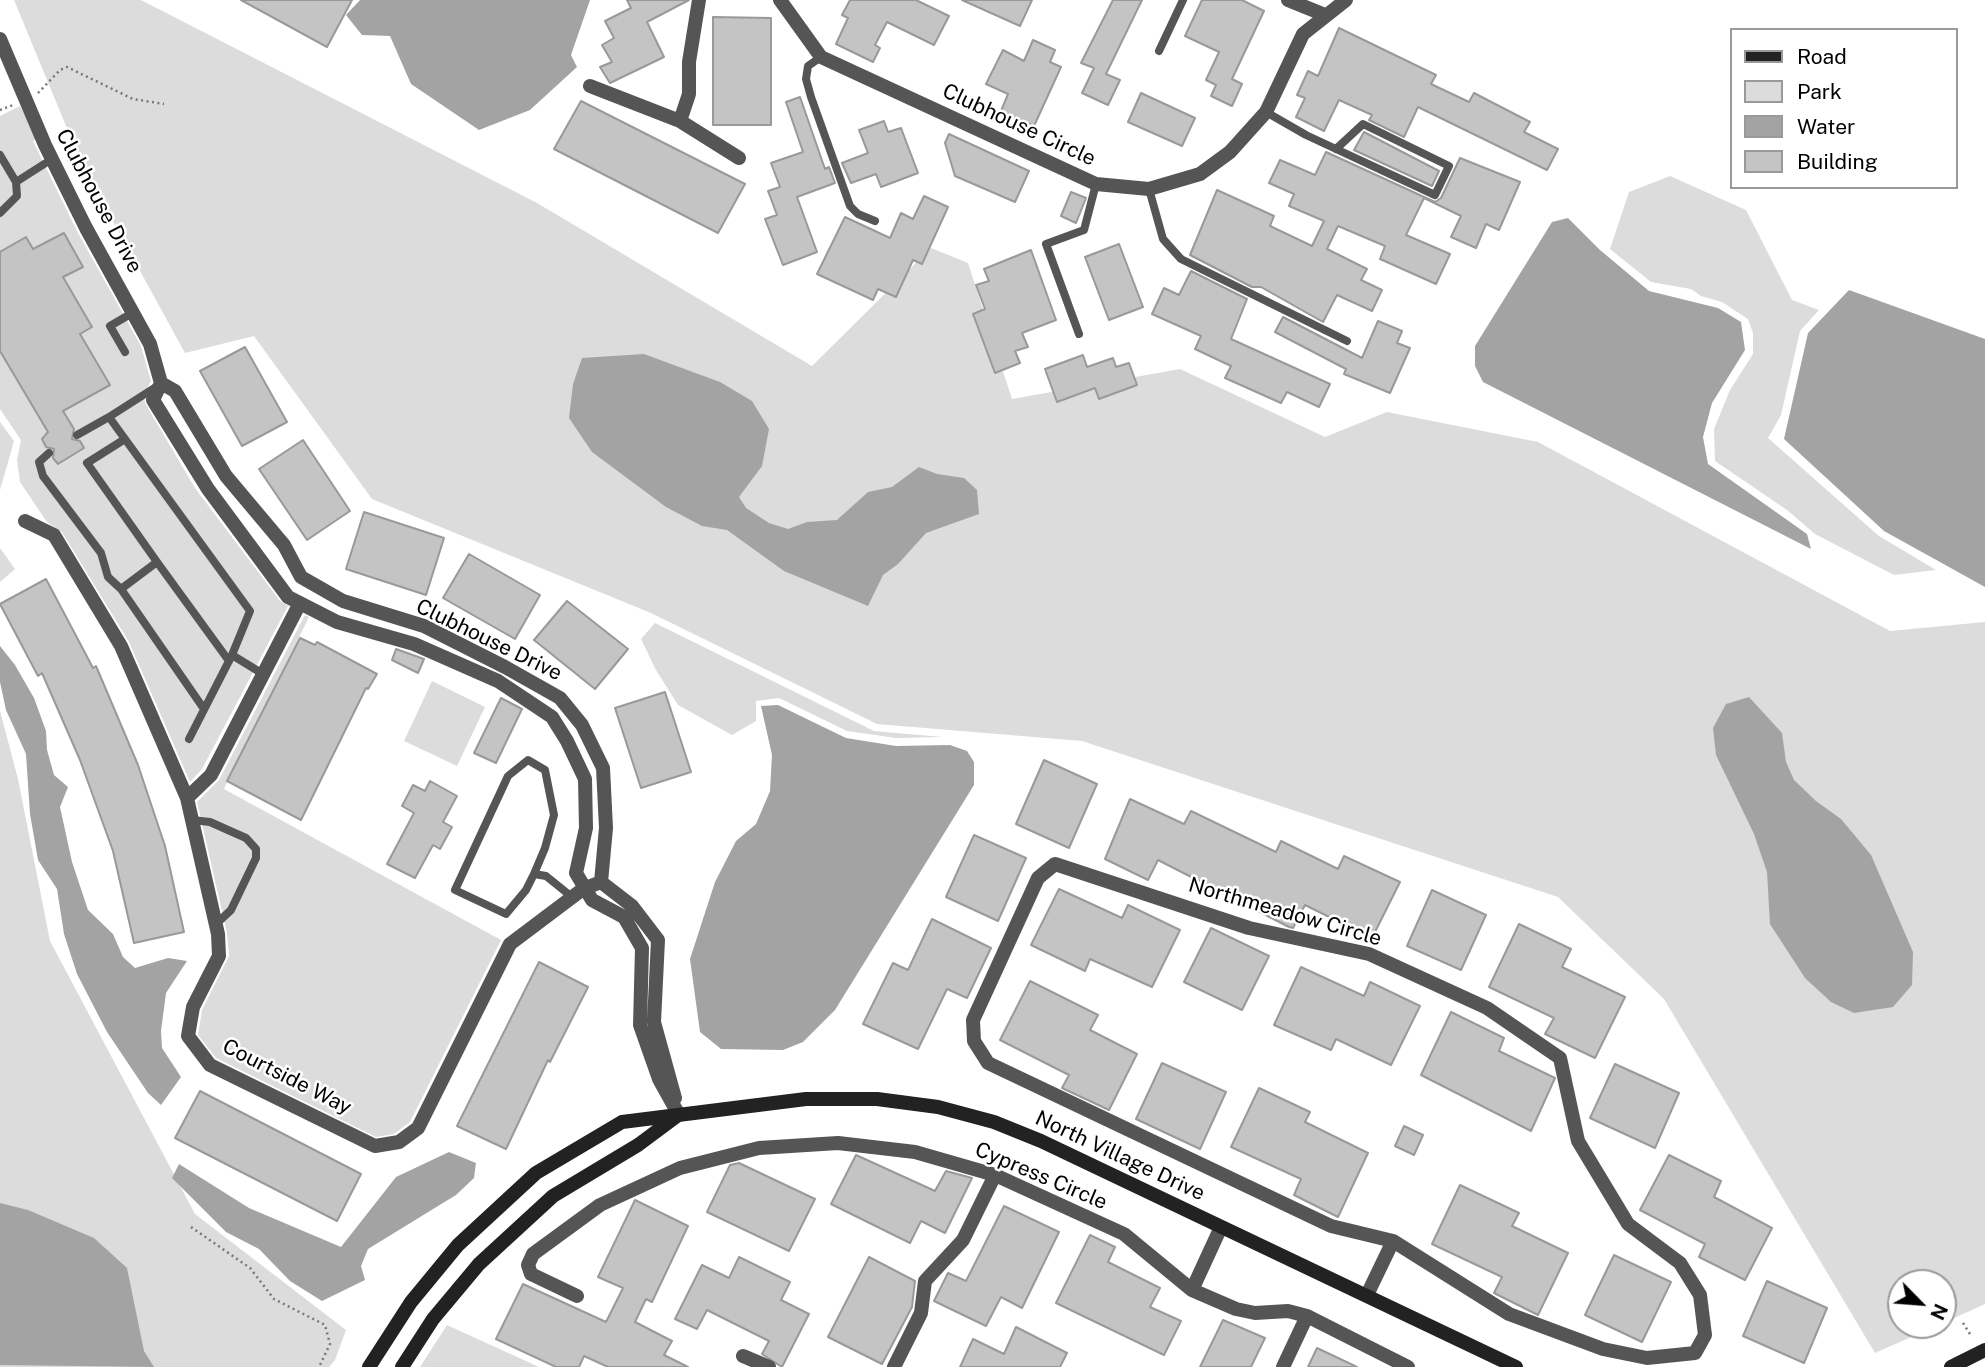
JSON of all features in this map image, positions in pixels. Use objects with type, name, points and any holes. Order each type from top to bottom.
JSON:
[{"type":"street","points":[[680,121],[689,94],[689,62],[699,0]]},
{"type":"street","name":"Clubhouse Circle","points":[[780,0],[821,57],[1096,184],[1149,189],[1200,174],[1230,152],[1266,112],[1304,34],[1346,0]]},
{"type":"street","points":[[1288,0],[1325,15]]},
{"type":"street","name":"Clubhouse Drive","points":[[0,39],[52,159],[86,228],[150,344],[161,383],[153,400],[208,489],[288,597],[337,622],[414,644],[498,681],[551,717],[585,779],[586,828],[576,873],[578,893]]},
{"type":"street","points":[[590,86],[680,121],[739,158]]},
{"type":"street","name":"Clubhouse Drive","points":[[161,383],[175,391],[226,476],[284,545],[301,577],[343,601],[424,626],[560,698],[582,725],[603,768],[606,828],[601,882]]},
{"type":"street","points":[[208,489],[226,476]]},
{"type":"street","name":"Courtside Way","points":[[25,521],[54,535],[121,646],[187,798],[215,925],[219,956],[193,1006],[188,1036],[209,1065],[375,1146],[399,1143],[418,1128],[510,944],[578,893],[601,882]]},
{"type":"street","points":[[187,798],[211,775],[300,603]]},
{"type":"street","name":"Northmeadow Circle","points":[[1055,864],[1249,928],[1369,954],[1487,1008],[1560,1058],[1578,1140],[1628,1224],[1680,1263],[1700,1295],[1705,1335],[1695,1353],[1647,1357],[1603,1349],[1508,1314],[1393,1241],[1331,1226],[988,1063],[974,1041],[973,1020],[1038,878],[1055,864]]},
{"type":"street","points":[[601,882],[632,906],[657,940],[654,1022],[679,1115]]},
{"type":"street","points":[[578,893],[624,917],[642,948],[639,1025],[659,1079],[679,1115]]},
{"type":"street","name":"North Village Drive","points":[[369,1367],[411,1303],[458,1245],[536,1173],[622,1122],[806,1099],[877,1099],[938,1107],[994,1122],[1041,1141],[1516,1367]]},
{"type":"street","name":"North Village Drive","points":[[402,1367],[433,1319],[479,1264],[553,1196],[638,1145],[679,1115]]},
{"type":"street","name":"Cypress Circle","points":[[577,1296],[531,1274],[528,1265],[533,1254],[600,1205],[680,1168],[760,1148],[838,1143],[915,1152],[995,1175],[1124,1234],[1192,1290],[1236,1309],[1255,1313],[1288,1311],[1307,1316],[1408,1367]]},
{"type":"street","points":[[894,1367],[921,1313],[925,1282],[963,1240],[995,1175]]},
{"type":"street","points":[[1192,1290],[1221,1227]]},
{"type":"street","points":[[1367,1295],[1393,1241]]},
{"type":"street","points":[[1283,1367],[1307,1316]]},
{"type":"street","points":[[1951,1367],[1985,1350]]},
{"type":"street","points":[[743,1356],[769,1367]]},
{"type":"lane","points":[[1159,51],[1183,0]]},
{"type":"lane","points":[[821,57],[808,66],[806,79],[811,97],[850,206],[858,214],[875,221]]},
{"type":"lane","points":[[1266,112],[1336,149],[1435,195],[1449,166],[1363,124],[1336,149]]},
{"type":"lane","points":[[0,155],[16,181],[17,196],[0,213]]},
{"type":"lane","points":[[16,181],[52,159]]},
{"type":"lane","points":[[1079,334],[1046,244],[1084,230],[1096,184]]},
{"type":"lane","points":[[1149,189],[1163,239],[1181,259],[1348,341]]},
{"type":"lane","points":[[125,352],[110,326],[134,312]]},
{"type":"lane","points":[[77,435],[161,383]]},
{"type":"lane","points":[[109,416],[250,611],[230,658],[189,739]]},
{"type":"lane","points":[[125,439],[87,463],[230,658],[263,674]]},
{"type":"lane","points":[[49,453],[39,462],[43,476],[101,553],[108,577],[121,589],[204,709]]},
{"type":"lane","points":[[121,589],[157,562]]},
{"type":"lane","points":[[528,760],[545,770],[554,815],[534,874],[526,890],[506,914],[455,890],[508,776],[528,760]]},
{"type":"lane","points":[[192,820],[210,822],[222,827],[246,838],[256,849],[256,858],[230,911],[215,925]]},
{"type":"lane","points":[[534,874],[546,876],[578,893]]},
{"type":"path","points":[[26,100],[41,91],[60,70],[67,67],[133,99],[164,104]]},
{"type":"path","points":[[191,1227],[250,1268],[274,1299],[326,1325],[330,1344],[318,1367]]},
{"type":"path","points":[[1962,1324],[1970,1334]]},
{"type":"green space","points":[[14,0],[141,0],[537,203],[812,366],[931,248],[968,263],[1012,399],[1180,369],[1325,437],[1387,412],[1538,442],[1890,631],[1985,622],[1985,1304],[1957,1317],[1957,1269],[1887,1269],[1887,1339],[1906,1339],[1875,1353],[1664,999],[1558,897],[1082,741],[877,724],[651,613],[372,499],[254,336],[185,353],[83,167]]},
{"type":"green space","points":[[20,106],[38,138],[33,141],[77,231],[141,346],[151,381],[144,395],[145,403],[195,488],[280,601],[288,606],[202,769],[190,782],[129,642],[62,532],[47,522],[20,482],[17,460],[21,440],[0,409],[0,116]]},
{"type":"green space","points":[[1670,176],[1746,210],[1792,300],[1819,310],[1800,331],[1781,415],[1768,438],[1879,536],[1936,570],[1894,575],[1815,534],[1787,510],[1715,461],[1714,429],[1730,390],[1753,354],[1753,333],[1748,319],[1722,302],[1701,296],[1691,289],[1651,282],[1610,249],[1629,192]]},
{"type":"green space","points":[[0,422],[14,441],[0,490]]},
{"type":"green space","points":[[0,548],[15,569],[0,582]]},
{"type":"green space","points":[[305,615],[309,617],[224,789],[501,940],[410,1122],[394,1134],[376,1137],[216,1058],[198,1035],[202,1010],[229,956],[227,933],[197,802],[219,780]]},
{"type":"green space","points":[[655,623],[874,731],[943,737],[896,738],[847,731],[779,698],[756,701],[756,721],[732,735],[678,705],[641,639]]},
{"type":"green space","points":[[432,681],[485,707],[457,766],[404,741]]},
{"type":"green space","points":[[0,711],[18,779],[50,941],[195,1214],[346,1330],[335,1360],[329,1367],[0,1367]]},
{"type":"green space","points":[[447,1325],[539,1367],[420,1367]]},
{"type":"water","points":[[360,0],[590,0],[571,55],[577,67],[530,110],[479,130],[411,84],[390,36],[362,35],[346,15]]},
{"type":"water","points":[[1568,218],[1600,250],[1649,291],[1718,308],[1741,322],[1745,350],[1712,403],[1703,437],[1708,464],[1807,534],[1811,549],[1483,382],[1475,366],[1475,346],[1552,222]]},
{"type":"water","points":[[1849,290],[1985,339],[1985,587],[1884,531],[1784,439],[1808,333]]},
{"type":"water","points":[[644,354],[720,382],[752,401],[769,429],[762,466],[739,497],[746,508],[769,523],[788,529],[807,522],[837,520],[868,492],[892,487],[919,467],[937,474],[964,478],[977,490],[979,514],[926,533],[898,564],[883,575],[868,606],[784,571],[727,530],[702,526],[666,507],[592,452],[569,418],[573,384],[582,358]]},
{"type":"water","points":[[0,646],[15,665],[34,698],[46,731],[47,750],[54,775],[68,787],[60,807],[72,862],[88,910],[113,934],[123,957],[135,968],[168,958],[187,961],[166,993],[161,1031],[162,1048],[181,1077],[161,1105],[148,1093],[107,1032],[77,974],[64,934],[57,889],[38,860],[30,814],[26,754],[6,710],[0,682]]},
{"type":"water","points":[[1749,697],[1782,733],[1786,762],[1794,780],[1816,801],[1841,819],[1871,855],[1913,952],[1912,985],[1893,1007],[1854,1013],[1831,1002],[1805,978],[1770,924],[1767,872],[1754,834],[1716,755],[1713,728],[1726,704]]},
{"type":"water","points":[[778,705],[846,738],[896,746],[950,745],[967,751],[974,762],[974,785],[835,1010],[803,1042],[783,1050],[721,1049],[700,1032],[690,959],[715,882],[736,841],[756,824],[770,791],[772,755],[761,706]]},
{"type":"water","points":[[449,1152],[476,1163],[474,1178],[456,1195],[368,1249],[361,1266],[365,1280],[322,1301],[290,1281],[259,1249],[226,1232],[172,1178],[179,1164],[249,1208],[341,1247],[396,1177]]},
{"type":"water","points":[[0,1203],[28,1210],[94,1238],[127,1268],[144,1351],[154,1367],[0,1365]]},
{"type":"building","points":[[241,0],[352,0],[327,47]]},
{"type":"building","points":[[627,0],[689,0],[647,22],[664,57],[610,83],[600,67],[612,62],[602,45],[614,38],[605,21],[631,8]]},
{"type":"building","points":[[850,0],[916,0],[949,16],[934,45],[887,22],[875,45],[880,48],[873,62],[836,44],[848,18],[842,15]]},
{"type":"building","points":[[962,0],[1032,0],[1020,26]]},
{"type":"building","points":[[1113,0],[1142,0],[1106,74],[1120,80],[1108,105],[1082,93],[1094,68],[1081,63]]},
{"type":"building","points":[[1202,0],[1242,0],[1264,11],[1232,79],[1242,84],[1232,106],[1211,96],[1216,85],[1206,80],[1219,52],[1185,36]]},
{"type":"building","points":[[713,17],[771,18],[771,125],[713,125]]},
{"type":"building","points":[[1339,28],[1436,75],[1431,84],[1469,102],[1474,93],[1530,122],[1524,132],[1558,149],[1547,170],[1418,107],[1404,137],[1369,120],[1372,115],[1339,100],[1324,131],[1296,117],[1305,98],[1297,95],[1308,71],[1318,76]]},
{"type":"building","points":[[1033,40],[1055,50],[1050,62],[1061,67],[1034,126],[1001,111],[1008,94],[986,84],[1003,50],[1024,61]]},
{"type":"building","points":[[1141,93],[1195,118],[1182,146],[1128,122]]},
{"type":"building","points":[[800,97],[825,169],[829,167],[835,183],[797,197],[817,252],[783,265],[765,219],[777,215],[768,191],[780,187],[771,163],[803,152],[786,102]]},
{"type":"building","points":[[581,101],[745,184],[718,233],[554,149]]},
{"type":"building","points":[[884,121],[888,132],[901,128],[918,173],[881,187],[876,174],[851,183],[842,163],[868,153],[859,130]]},
{"type":"building","points":[[1364,132],[1439,171],[1432,186],[1354,150]]},
{"type":"building","points":[[949,134],[1029,171],[1015,202],[955,176],[945,143]]},
{"type":"building","points":[[1326,152],[1435,202],[1441,198],[1460,158],[1520,182],[1499,230],[1486,224],[1476,248],[1451,237],[1461,216],[1424,198],[1406,235],[1450,254],[1436,284],[1380,259],[1385,246],[1338,226],[1327,249],[1367,269],[1361,280],[1382,290],[1372,311],[1337,295],[1323,322],[1261,287],[1252,287],[1190,255],[1217,190],[1274,216],[1270,226],[1312,246],[1324,221],[1289,206],[1294,194],[1269,183],[1280,160],[1315,175]]},
{"type":"building","points":[[1071,192],[1086,198],[1076,223],[1061,216]]},
{"type":"building","points":[[924,196],[948,207],[922,264],[913,260],[896,297],[878,289],[873,300],[817,274],[845,217],[890,238],[901,213],[913,219]]},
{"type":"building","points":[[64,233],[83,267],[63,277],[92,327],[80,334],[110,385],[63,411],[74,429],[72,439],[80,441],[84,448],[58,464],[53,458],[54,449],[46,447],[42,439],[48,432],[0,351],[0,252],[26,237],[33,249]]},
{"type":"building","points":[[1119,244],[1143,307],[1109,320],[1085,257]]},
{"type":"building","points":[[1031,250],[1056,320],[1022,333],[1028,347],[1015,351],[1020,363],[995,373],[973,314],[985,309],[976,285],[989,281],[984,269]]},
{"type":"building","points":[[1191,271],[1247,299],[1231,339],[1330,384],[1319,407],[1287,392],[1281,403],[1225,378],[1231,366],[1195,349],[1201,336],[1152,314],[1164,288],[1179,295]]},
{"type":"building","points":[[1283,317],[1362,358],[1378,321],[1402,331],[1397,343],[1410,348],[1390,393],[1344,374],[1346,369],[1275,332]]},
{"type":"building","points":[[245,347],[287,422],[242,446],[200,371]]},
{"type":"building","points":[[1083,355],[1087,367],[1113,358],[1116,367],[1129,363],[1137,385],[1099,399],[1095,388],[1057,402],[1045,369]]},
{"type":"building","points":[[303,440],[350,511],[307,540],[259,469]]},
{"type":"building","points":[[364,512],[444,538],[426,595],[346,569]]},
{"type":"building","points":[[469,554],[540,595],[515,639],[443,598]]},
{"type":"building","points":[[46,579],[93,668],[96,666],[138,765],[165,846],[184,932],[134,943],[113,851],[80,760],[42,673],[38,676],[0,604]]},
{"type":"building","points":[[567,601],[628,649],[595,689],[534,640]]},
{"type":"building","points":[[300,638],[315,645],[317,642],[377,674],[368,689],[366,688],[301,820],[227,781]]},
{"type":"building","points":[[396,649],[424,659],[418,673],[392,660]]},
{"type":"building","points":[[665,692],[691,772],[641,788],[615,708]]},
{"type":"building","points":[[501,698],[522,709],[496,763],[474,753]]},
{"type":"building","points":[[1044,760],[1097,784],[1069,848],[1016,824]]},
{"type":"building","points":[[430,781],[457,796],[443,822],[452,827],[440,849],[433,845],[415,878],[387,864],[414,813],[402,806],[413,785],[425,791]]},
{"type":"building","points":[[1130,799],[1184,824],[1191,811],[1276,852],[1281,841],[1338,869],[1344,856],[1400,882],[1372,938],[1305,905],[1293,928],[1289,927],[1158,860],[1148,880],[1105,859]]},
{"type":"building","points":[[974,835],[1026,858],[998,921],[946,897]]},
{"type":"building","points":[[1059,889],[1122,918],[1128,905],[1180,930],[1152,987],[1090,959],[1085,971],[1031,945]]},
{"type":"building","points":[[1432,890],[1486,915],[1461,970],[1407,946]]},
{"type":"building","points":[[932,919],[991,948],[967,998],[947,989],[918,1049],[863,1024],[893,963],[908,970]]},
{"type":"building","points":[[1519,924],[1571,949],[1562,967],[1625,997],[1595,1058],[1545,1034],[1554,1018],[1489,987]]},
{"type":"building","points":[[1211,928],[1269,956],[1242,1010],[1184,982]]},
{"type":"building","points":[[539,962],[588,987],[550,1062],[548,1060],[506,1149],[457,1126]]},
{"type":"building","points":[[1301,967],[1364,996],[1370,982],[1420,1006],[1391,1065],[1336,1039],[1331,1050],[1274,1025]]},
{"type":"building","points":[[1030,981],[1098,1015],[1090,1030],[1137,1054],[1109,1110],[1062,1088],[1069,1075],[1000,1040]]},
{"type":"building","points":[[1451,1012],[1504,1038],[1499,1051],[1555,1078],[1531,1131],[1421,1075]]},
{"type":"building","points":[[1162,1063],[1226,1092],[1200,1149],[1136,1119]]},
{"type":"building","points":[[1615,1064],[1679,1093],[1655,1148],[1590,1118]]},
{"type":"building","points":[[1259,1088],[1310,1112],[1305,1122],[1368,1153],[1338,1217],[1294,1195],[1301,1179],[1231,1147]]},
{"type":"building","points":[[200,1091],[361,1174],[337,1221],[175,1138]]},
{"type":"building","points":[[1404,1126],[1423,1135],[1414,1155],[1395,1146]]},
{"type":"building","points":[[856,1155],[935,1191],[946,1171],[972,1178],[945,1233],[921,1221],[910,1243],[831,1204]]},
{"type":"building","points":[[1669,1155],[1721,1181],[1714,1197],[1772,1228],[1745,1280],[1699,1257],[1705,1244],[1640,1210]]},
{"type":"building","points":[[739,1163],[815,1199],[789,1251],[707,1212],[730,1165]]},
{"type":"building","points":[[1460,1185],[1519,1213],[1512,1226],[1568,1253],[1538,1315],[1494,1293],[1502,1277],[1432,1244]]},
{"type":"building","points":[[635,1200],[688,1226],[652,1302],[646,1299],[635,1322],[672,1341],[664,1355],[688,1367],[608,1367],[584,1356],[579,1367],[556,1367],[496,1339],[523,1284],[606,1322],[623,1288],[598,1277]]},
{"type":"building","points":[[1004,1206],[1059,1232],[1022,1308],[1001,1297],[986,1326],[934,1301],[948,1273],[966,1281]]},
{"type":"building","points":[[1090,1235],[1115,1247],[1108,1262],[1160,1288],[1150,1307],[1181,1321],[1164,1355],[1056,1303]]},
{"type":"building","points":[[1614,1255],[1671,1282],[1642,1342],[1585,1315]]},
{"type":"building","points":[[739,1257],[790,1282],[781,1300],[809,1314],[782,1367],[762,1354],[769,1341],[707,1310],[697,1329],[675,1319],[702,1265],[729,1278]]},
{"type":"building","points":[[869,1257],[915,1281],[912,1307],[882,1364],[828,1337]]},
{"type":"building","points":[[1767,1281],[1827,1308],[1804,1363],[1743,1336]]},
{"type":"building","points":[[1223,1320],[1265,1338],[1251,1367],[1200,1367]]},
{"type":"building","points":[[1016,1327],[1067,1353],[1060,1367],[960,1367],[973,1339],[1004,1354]]},
{"type":"building","points":[[1317,1348],[1357,1367],[1308,1367]]}]
